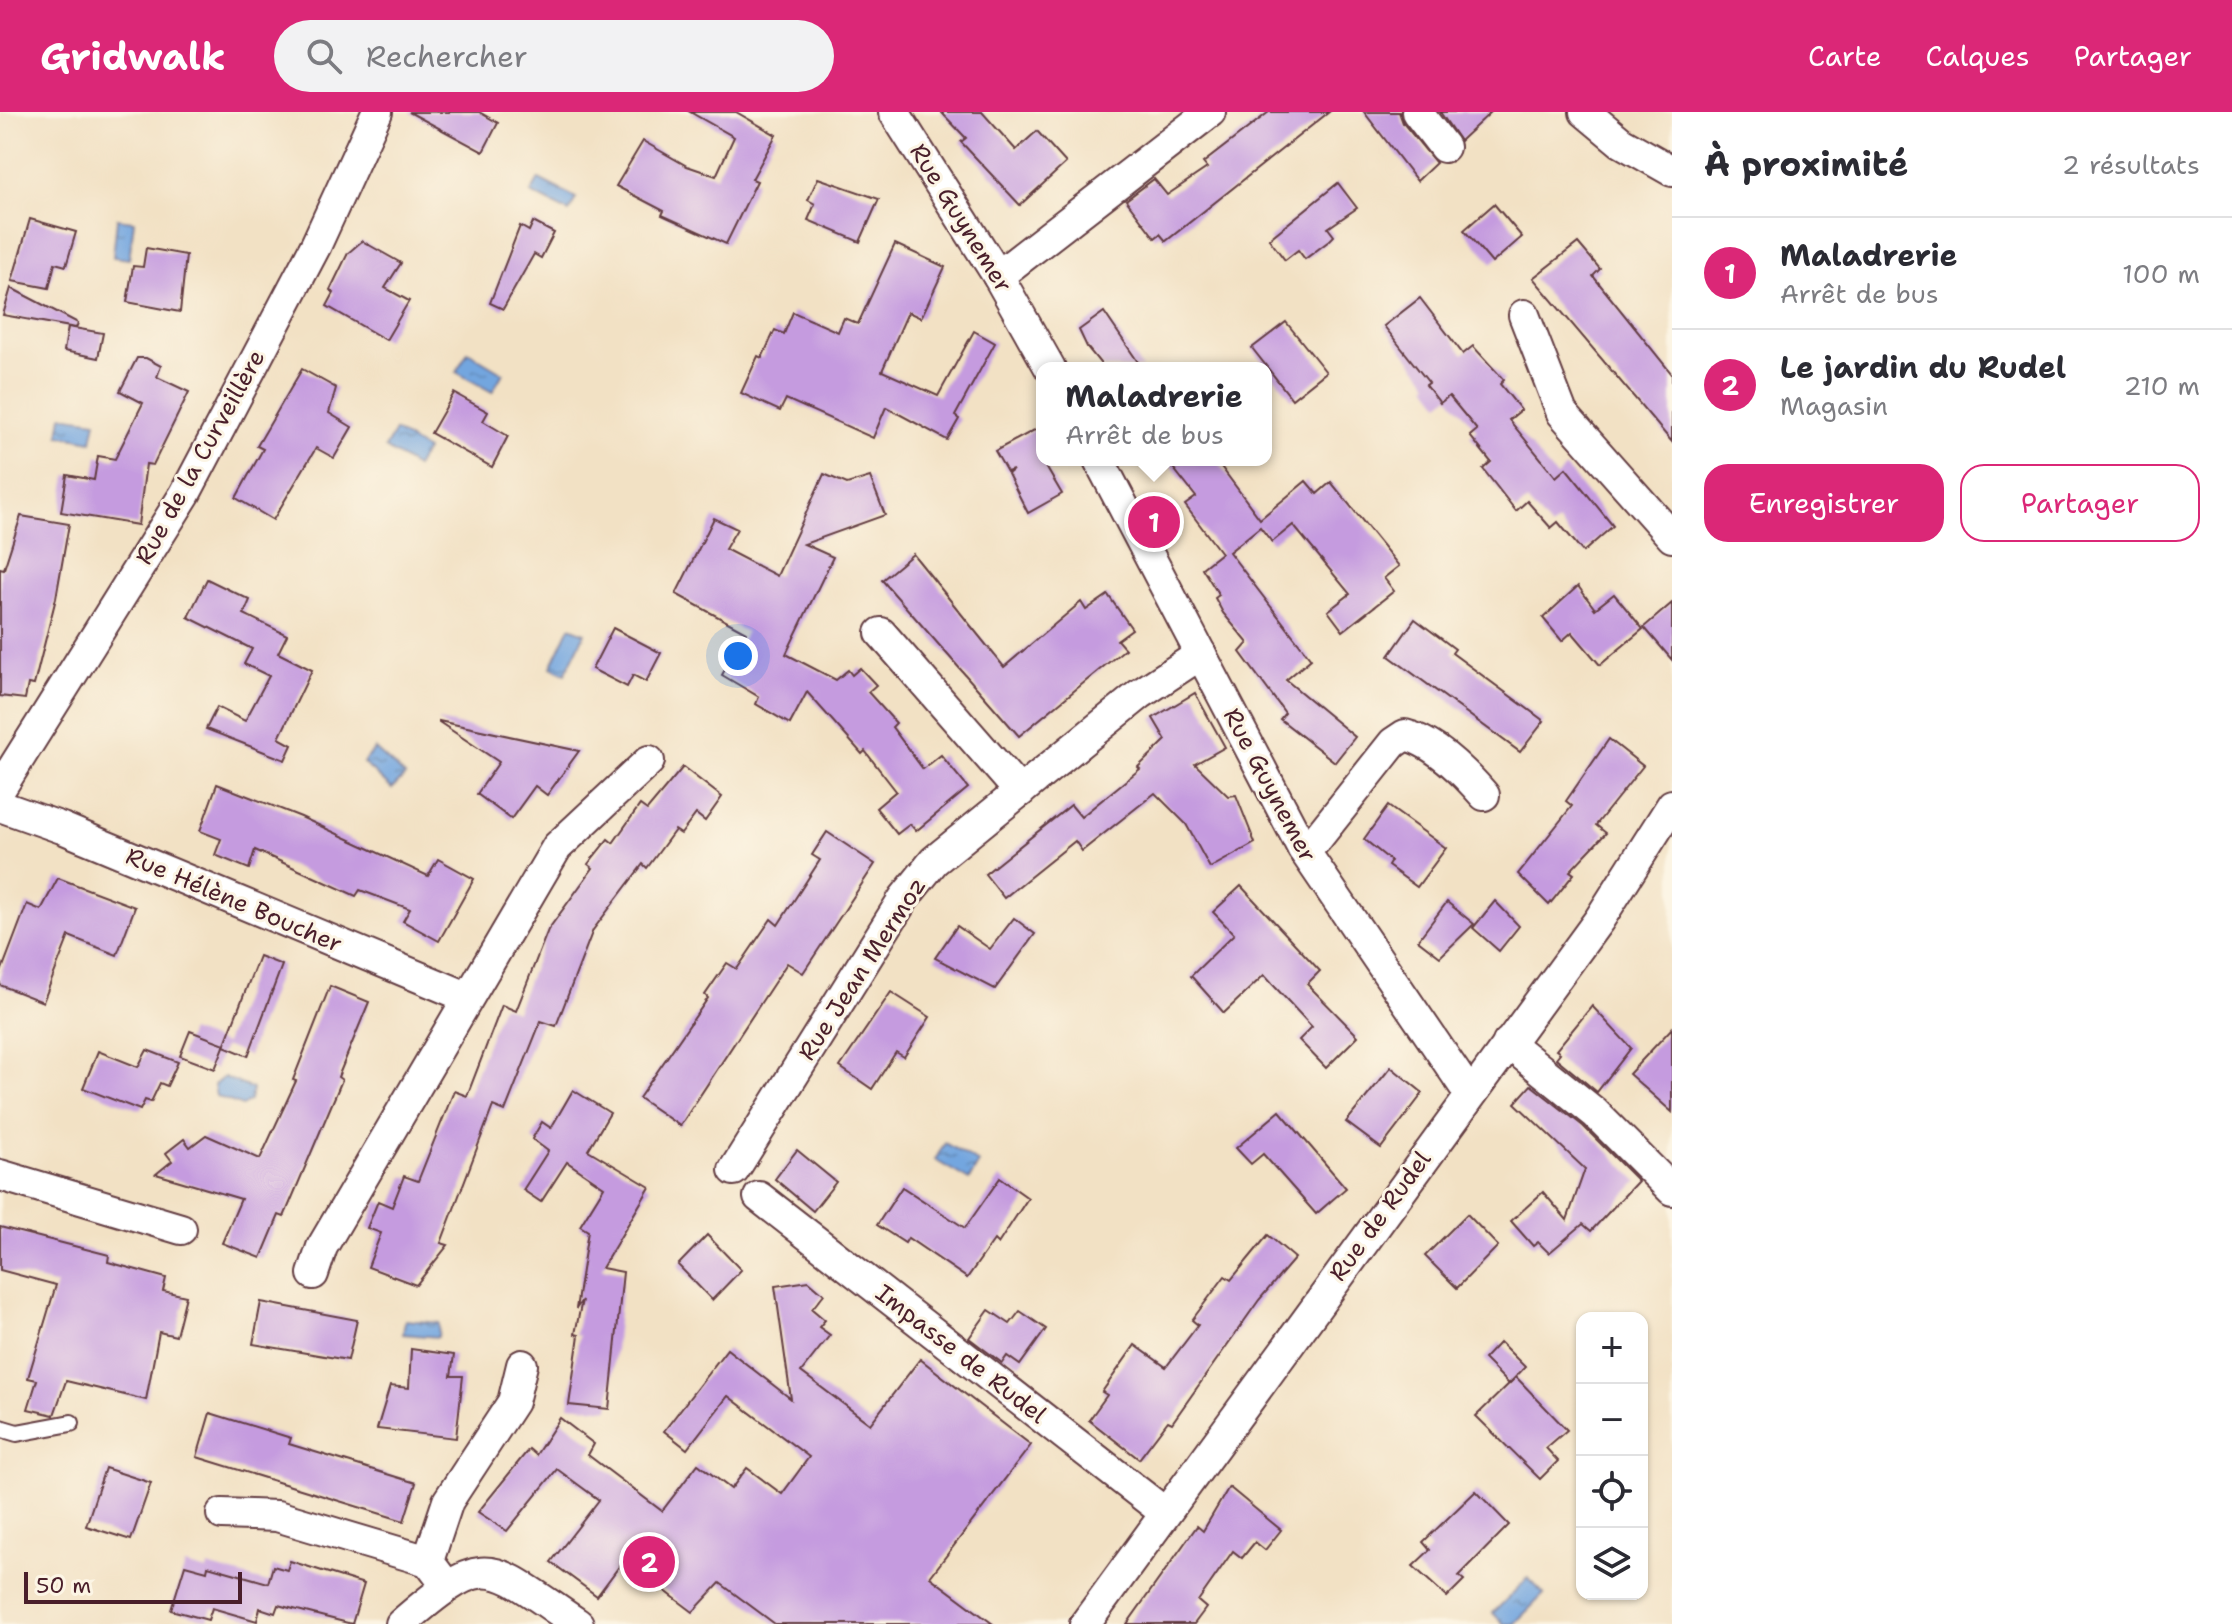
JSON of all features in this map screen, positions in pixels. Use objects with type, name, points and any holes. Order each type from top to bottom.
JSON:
[{"type":"street","name":"Rue de la Curveillère","points":[[0,789],[185,494],[316,245],[377,112]]},
{"type":"street","name":"Rue Guynemer","points":[[894,112],[998,276],[1047,362]]},
{"type":"street","points":[[998,276],[1210,112]]},
{"type":"street","points":[[1417,112],[1444,147]]},
{"type":"street","points":[[1585,112],[1621,142],[1672,171]]},
{"type":"street","points":[[1524,315],[1562,413],[1672,537]]},
{"type":"street","name":"Rue Guynemer","points":[[1102,466],[1303,849],[1469,1093]]},
{"type":"street","points":[[881,633],[1020,792]]},
{"type":"street","name":"Rue Jean Mermoz","points":[[734,1170],[904,898],[934,861],[1140,694],[1201,654]]},
{"type":"street","points":[[1303,849],[1316,840],[1393,743],[1405,735],[1417,737],[1458,769],[1484,795]]},
{"type":"street","points":[[313,1274],[322,1247],[557,847],[649,761]]},
{"type":"street","name":"Rue de Rudel","points":[[1085,1624],[1469,1093],[1599,920],[1672,805]]},
{"type":"street","name":"Rue Hélène Boucher","points":[[0,806],[62,828],[467,997]]},
{"type":"street","points":[[1508,1043],[1595,1113],[1672,1190]]},
{"type":"street","points":[[0,1175],[181,1229]]},
{"type":"street","name":"Impasse de Rudel","points":[[759,1197],[1164,1512]]},
{"type":"street","points":[[428,1561],[448,1501],[513,1402],[522,1365]]},
{"type":"street","points":[[222,1514],[277,1516],[428,1561],[446,1585]]},
{"type":"street","points":[[401,1624],[446,1585],[472,1571],[499,1572],[578,1624]]},
{"type":"lane","points":[[0,1428],[17,1433],[71,1423]]},
{"type":"water","points":[[539,179],[576,198],[569,212],[531,193]]},
{"type":"water","points":[[117,219],[134,221],[129,259],[113,257]]},
{"type":"water","points":[[468,352],[503,373],[492,392],[456,372]]},
{"type":"water","points":[[62,416],[96,421],[92,441],[59,435]]},
{"type":"water","points":[[395,431],[426,450],[416,467],[385,448]]},
{"type":"water","points":[[570,627],[585,633],[565,674],[551,667]]},
{"type":"water","points":[[375,749],[405,776],[392,789],[363,763]]},
{"type":"water","points":[[224,1077],[252,1089],[250,1101],[242,1106],[216,1096],[214,1085]]},
{"type":"water","points":[[945,1143],[979,1163],[969,1180],[935,1160]]},
{"type":"water","points":[[405,1320],[439,1323],[438,1337],[403,1334]]},
{"type":"water","points":[[1528,1578],[1544,1594],[1514,1624],[1504,1624],[1493,1613]]},
{"type":"building","points":[[409,112],[479,112],[498,123],[483,152]]},
{"type":"building","points":[[690,112],[736,112],[776,135],[752,179],[757,181],[726,244],[662,215],[664,211],[616,186],[643,141],[687,166],[716,176],[734,137]]},
{"type":"building","points":[[941,112],[982,112],[1016,150],[1037,131],[1066,163],[1020,205],[961,142],[966,138]]},
{"type":"building","points":[[1269,112],[1329,112],[1166,241],[1160,234],[1155,238],[1126,200],[1154,179],[1167,195],[1207,168],[1203,163]]},
{"type":"building","points":[[1364,112],[1399,112],[1403,123],[1436,163],[1417,181]]},
{"type":"building","points":[[1440,112],[1491,112],[1460,141]]},
{"type":"building","points":[[818,178],[879,199],[860,242],[808,220],[815,204],[808,200]]},
{"type":"building","points":[[1338,183],[1357,208],[1328,228],[1334,236],[1305,259],[1298,250],[1285,260],[1269,239]]},
{"type":"building","points":[[1494,204],[1522,237],[1492,263],[1464,230]]},
{"type":"building","points":[[30,219],[76,232],[66,266],[55,263],[49,288],[12,281]]},
{"type":"building","points":[[533,222],[554,233],[541,258],[534,254],[503,309],[490,303],[520,226],[529,231]]},
{"type":"building","points":[[362,241],[401,263],[385,288],[409,301],[386,340],[327,306],[334,293],[330,290],[348,253]]},
{"type":"building","points":[[1578,243],[1600,269],[1593,276],[1672,374],[1672,442],[1533,278]]},
{"type":"building","points":[[895,244],[945,267],[921,318],[908,312],[882,371],[938,396],[974,331],[995,343],[955,416],[959,419],[947,440],[886,407],[873,438],[786,399],[780,411],[741,393],[758,356],[762,358],[775,330],[784,334],[793,312],[838,332],[844,318],[858,324]]},
{"type":"building","points":[[146,248],[186,255],[180,312],[127,302],[133,266],[143,267]]},
{"type":"building","points":[[11,288],[78,323],[76,328],[3,315]]},
{"type":"building","points":[[1420,298],[1463,354],[1473,346],[1504,380],[1500,384],[1521,410],[1509,420],[1556,477],[1566,468],[1613,526],[1583,552],[1558,522],[1551,528],[1527,501],[1516,511],[1483,469],[1491,462],[1470,436],[1477,430],[1449,396],[1440,403],[1426,385],[1429,383],[1384,326]]},
{"type":"building","points":[[1104,312],[1138,362],[1099,362],[1079,330]]},
{"type":"building","points":[[1286,322],[1326,372],[1292,399],[1272,374],[1272,362],[1263,362],[1252,348]]},
{"type":"building","points":[[68,327],[103,333],[98,358],[64,351]]},
{"type":"building","points":[[137,358],[146,358],[161,366],[157,377],[189,392],[153,465],[146,464],[138,525],[61,512],[67,475],[94,480],[98,456],[115,459],[143,403],[120,391]]},
{"type":"building","points":[[302,369],[336,388],[329,413],[352,427],[334,458],[316,448],[273,520],[236,498],[263,449],[257,446]]},
{"type":"building","points":[[454,393],[488,412],[483,421],[508,436],[492,467],[431,433]]},
{"type":"building","points":[[1036,429],[1036,466],[1046,466],[1062,494],[1028,513],[1008,474],[1013,470],[1007,472],[995,451]]},
{"type":"building","points":[[1172,466],[1220,466],[1260,519],[1306,481],[1317,494],[1331,482],[1399,566],[1384,578],[1394,591],[1343,631],[1328,611],[1350,594],[1293,525],[1272,542],[1260,527],[1229,552],[1311,659],[1286,680],[1355,737],[1335,762],[1280,719],[1285,713],[1240,652],[1248,643],[1223,613],[1215,598],[1219,595],[1202,568],[1221,553],[1185,505],[1196,497]]},
{"type":"building","points":[[824,474],[847,484],[870,477],[885,515],[804,544],[833,557],[786,654],[836,680],[848,670],[852,675],[860,668],[876,685],[868,692],[896,723],[892,727],[923,769],[941,755],[968,788],[916,831],[910,824],[897,834],[876,808],[896,791],[865,751],[862,754],[807,692],[790,724],[756,704],[759,697],[722,675],[746,632],[676,594],[714,518],[737,529],[725,549],[777,576]]},
{"type":"building","points":[[21,516],[69,524],[56,598],[34,685],[28,684],[25,699],[0,696],[0,568],[4,569]]},
{"type":"building","points":[[913,554],[1004,667],[1081,602],[1086,610],[1108,595],[1132,629],[1117,640],[1125,649],[1019,736],[882,580]]},
{"type":"building","points":[[207,579],[250,600],[244,614],[287,635],[278,653],[312,670],[279,738],[292,745],[285,760],[206,729],[217,707],[245,721],[269,676],[244,664],[252,649],[188,617]]},
{"type":"building","points":[[1578,586],[1595,609],[1614,594],[1643,629],[1600,665],[1572,632],[1562,641],[1543,618]]},
{"type":"building","points":[[1672,603],[1672,660],[1644,627]]},
{"type":"building","points":[[1415,619],[1455,649],[1452,653],[1544,721],[1520,752],[1389,656]]},
{"type":"building","points":[[613,628],[661,653],[646,682],[633,675],[627,687],[592,669]]},
{"type":"building","points":[[1195,693],[1225,747],[1195,764],[1228,796],[1236,795],[1255,843],[1210,868],[1186,824],[1155,793],[1082,851],[1075,841],[1004,898],[985,874],[1071,805],[1081,817],[1140,769],[1138,767],[1166,740],[1153,718]]},
{"type":"building","points":[[439,722],[579,751],[547,795],[535,786],[511,819],[477,794],[499,762]]},
{"type":"building","points":[[1609,739],[1643,766],[1596,825],[1606,833],[1570,871],[1574,874],[1549,905],[1518,874],[1572,806],[1566,801]]},
{"type":"building","points":[[683,767],[722,797],[705,821],[696,814],[681,834],[675,830],[647,868],[643,864],[593,930],[556,1026],[541,1021],[505,1111],[493,1106],[441,1243],[448,1245],[416,1285],[368,1267],[381,1233],[367,1228],[378,1201],[392,1207],[404,1176],[418,1181],[454,1091],[467,1096],[502,1005],[516,1011],[548,930],[593,868],[588,864],[608,839],[613,843],[640,805],[647,810]]},
{"type":"building","points":[[217,784],[301,817],[428,876],[438,859],[474,879],[439,941],[403,921],[410,909],[360,890],[356,896],[255,850],[249,869],[215,855],[221,839],[200,831]]},
{"type":"building","points":[[1388,806],[1446,848],[1417,887],[1388,866],[1391,861],[1364,839]]},
{"type":"building","points":[[827,832],[875,864],[803,973],[787,963],[680,1126],[639,1098],[708,998],[705,995],[727,963],[737,969],[771,919],[778,925],[820,860],[812,855]]},
{"type":"building","points":[[58,878],[135,907],[117,955],[69,936],[43,1002],[0,985],[0,975],[27,904],[41,910]]},
{"type":"building","points":[[1241,886],[1320,971],[1307,984],[1358,1036],[1326,1068],[1299,1040],[1312,1027],[1264,975],[1224,1013],[1191,976],[1234,934],[1213,912]]},
{"type":"building","points":[[1495,901],[1519,926],[1499,951],[1473,928]]},
{"type":"building","points":[[1447,902],[1474,924],[1440,957],[1418,940]]},
{"type":"building","points":[[1014,918],[1035,934],[995,989],[935,958],[957,926],[990,949]]},
{"type":"building","points":[[259,956],[282,965],[248,1056],[224,1046]]},
{"type":"building","points":[[330,986],[369,1002],[338,1077],[342,1080],[284,1217],[279,1215],[261,1258],[222,1243],[241,1199],[156,1174],[172,1161],[166,1153],[184,1139],[190,1147],[206,1135],[260,1159],[296,1081],[293,1080]]},
{"type":"building","points":[[891,992],[930,1017],[904,1057],[896,1052],[872,1089],[840,1067]]},
{"type":"building","points":[[1592,1006],[1631,1048],[1597,1092],[1556,1058],[1560,1053],[1556,1050]]},
{"type":"building","points":[[1672,1028],[1672,1112],[1629,1074]]},
{"type":"building","points":[[190,1031],[225,1044],[215,1069],[180,1056]]},
{"type":"building","points":[[147,1050],[178,1062],[167,1086],[160,1083],[151,1102],[145,1100],[140,1110],[83,1088],[98,1051],[138,1067]]},
{"type":"building","points":[[1391,1067],[1423,1093],[1381,1148],[1346,1122]]},
{"type":"building","points":[[1531,1085],[1583,1126],[1638,1181],[1591,1231],[1583,1224],[1549,1253],[1538,1242],[1533,1246],[1511,1221],[1543,1192],[1567,1220],[1585,1169],[1515,1103]]},
{"type":"building","points":[[573,1090],[610,1113],[588,1150],[650,1187],[602,1268],[623,1272],[609,1409],[569,1405],[579,1335],[575,1334],[582,1300],[576,1309],[588,1231],[580,1226],[604,1187],[567,1162],[541,1202],[523,1190],[548,1151],[532,1139],[542,1122],[551,1128]]},
{"type":"building","points":[[1280,1111],[1346,1188],[1316,1214],[1263,1154],[1251,1164],[1236,1148]]},
{"type":"building","points":[[797,1150],[836,1182],[813,1211],[775,1179]]},
{"type":"building","points":[[1000,1178],[1028,1198],[998,1244],[994,1240],[967,1278],[908,1238],[905,1243],[877,1225],[902,1187],[965,1228]]},
{"type":"building","points":[[1467,1214],[1498,1246],[1457,1288],[1425,1256]]},
{"type":"building","points":[[0,1227],[109,1255],[108,1262],[166,1278],[163,1291],[186,1296],[176,1336],[159,1332],[146,1400],[66,1381],[54,1415],[28,1409],[37,1380],[28,1378],[56,1285],[0,1270]]},
{"type":"building","points":[[707,1235],[741,1270],[712,1300],[678,1265]]},
{"type":"building","points":[[1268,1235],[1295,1258],[1259,1300],[1172,1423],[1168,1421],[1139,1459],[1089,1420],[1107,1395],[1102,1392],[1135,1345],[1166,1367],[1198,1325],[1192,1320],[1225,1276],[1231,1280]]},
{"type":"building","points":[[809,1281],[824,1294],[812,1309],[825,1320],[819,1327],[830,1335],[801,1372],[870,1424],[920,1359],[1031,1445],[930,1577],[993,1624],[775,1624],[720,1583],[693,1612],[624,1560],[597,1596],[551,1562],[599,1500],[557,1469],[507,1531],[478,1512],[529,1449],[536,1455],[560,1418],[594,1444],[588,1455],[662,1511],[698,1464],[731,1489],[747,1468],[782,1494],[809,1457],[728,1396],[687,1449],[664,1431],[727,1349],[791,1399],[775,1286]]},
{"type":"building","points":[[261,1302],[357,1320],[348,1360],[253,1344]]},
{"type":"building","points":[[989,1310],[1010,1324],[1020,1311],[1046,1329],[1020,1365],[1007,1356],[1002,1363],[969,1338]]},
{"type":"building","points":[[1500,1342],[1525,1367],[1509,1384],[1484,1359]]},
{"type":"building","points":[[411,1349],[454,1355],[451,1376],[463,1376],[456,1438],[377,1429],[390,1386],[409,1388]]},
{"type":"building","points":[[1516,1377],[1567,1430],[1546,1448],[1558,1461],[1540,1479],[1476,1416]]},
{"type":"building","points":[[210,1413],[291,1438],[289,1444],[416,1483],[404,1521],[197,1457]]},
{"type":"building","points":[[105,1468],[151,1483],[131,1540],[86,1526]]},
{"type":"building","points":[[1229,1487],[1281,1530],[1265,1550],[1255,1542],[1242,1558],[1233,1551],[1198,1601],[1206,1608],[1194,1624],[1127,1624],[1197,1526],[1203,1531]]},
{"type":"building","points":[[1476,1491],[1509,1525],[1459,1576],[1464,1580],[1447,1597],[1413,1566],[1430,1550],[1423,1542]]},
{"type":"building","points":[[290,1561],[364,1584],[352,1624],[278,1605],[275,1613],[260,1608],[257,1621],[212,1608],[208,1620],[171,1610],[185,1565],[207,1571],[208,1566],[268,1583],[273,1566],[287,1570]]},
{"type":"place","name":"Maladrerie","points":[[1154,522]]},
{"type":"place","name":"Le jardin du Rudel","points":[[649,1562]]}]
